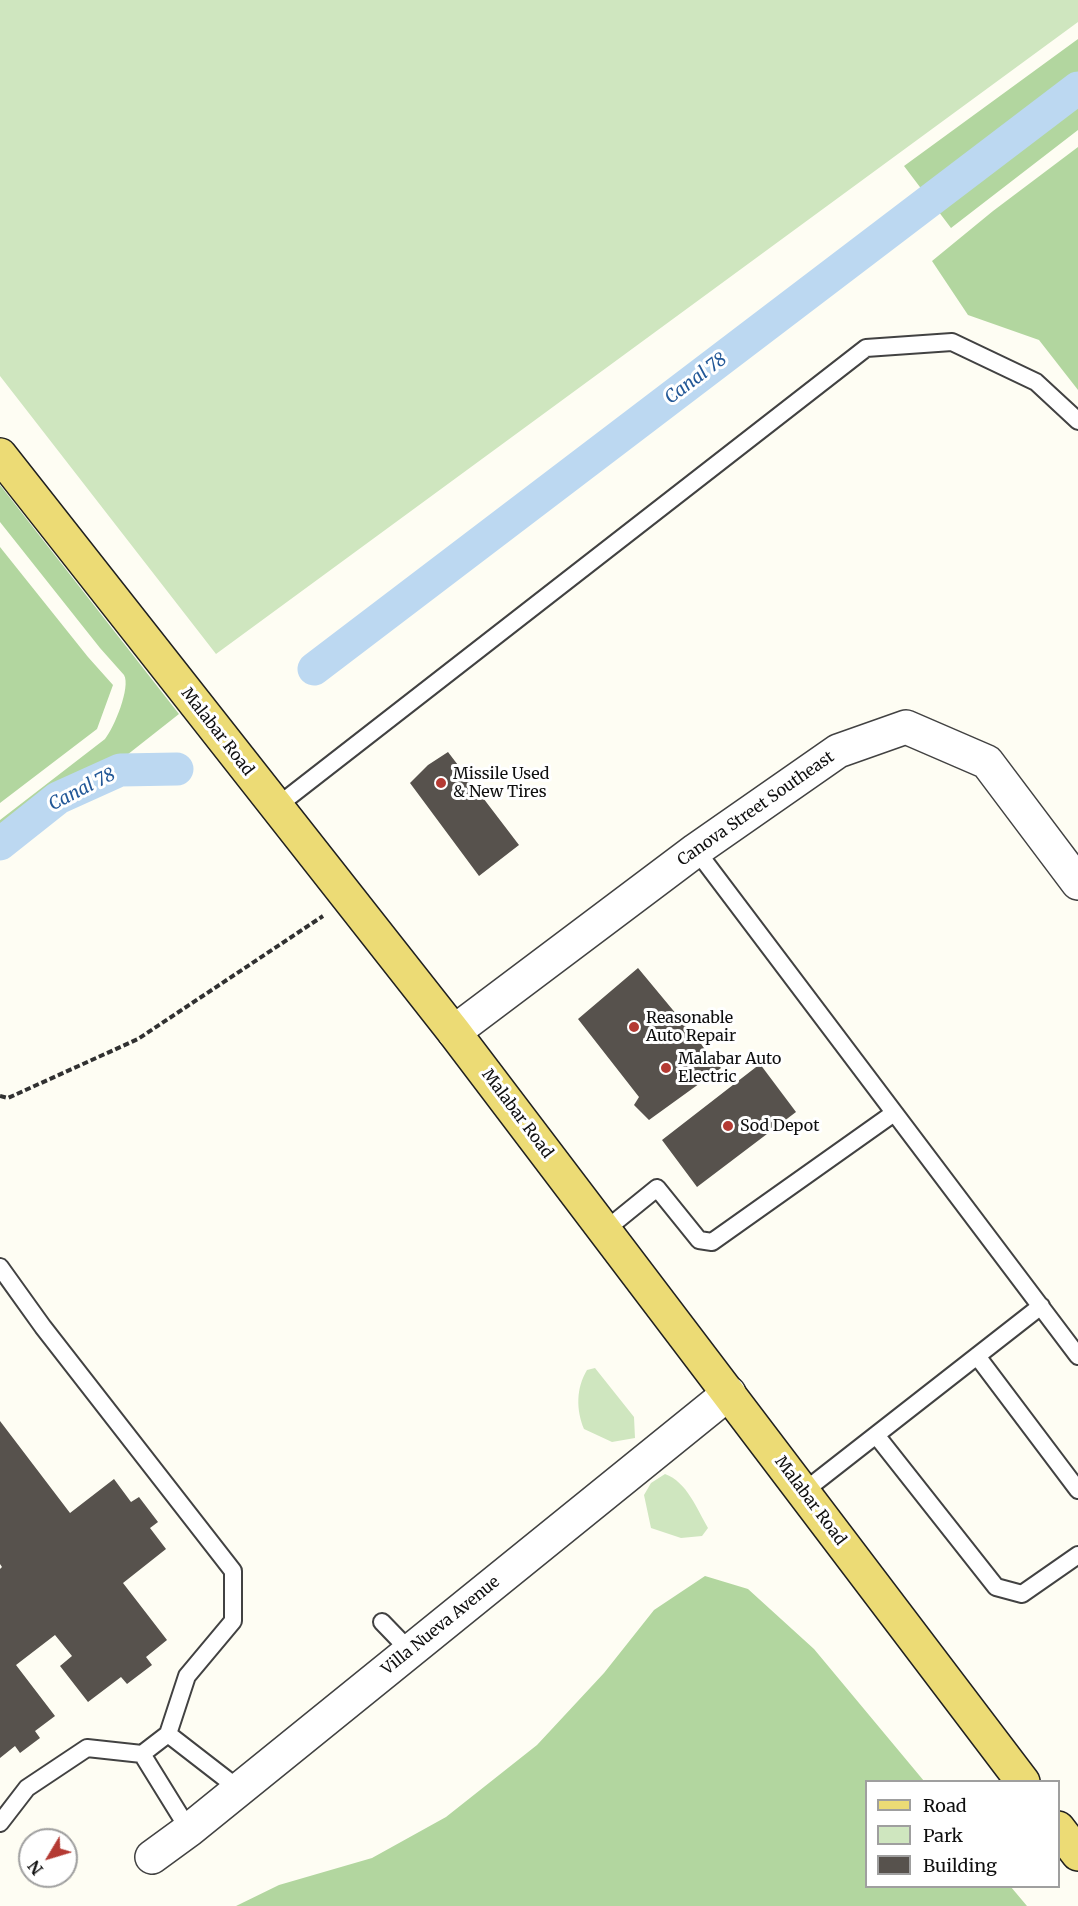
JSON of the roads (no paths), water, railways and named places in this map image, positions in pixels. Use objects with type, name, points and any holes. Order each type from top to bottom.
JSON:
[{"type":"main road","name":"Malabar Road","points":[[0,455],[454,1032],[1021,1780]]},
{"type":"main road","points":[[1060,1829],[1078,1854]]},
{"type":"street","name":"Canova Street Southeast","points":[[454,1032],[696,850],[838,751],[906,727],[987,762],[1078,882]]},
{"type":"street","name":"Villa Nueva Avenue","points":[[152,1857],[189,1830],[729,1393]]},
{"type":"lane","points":[[276,807],[866,348],[952,342],[1036,382],[1078,421]]},
{"type":"lane","points":[[696,850],[1078,1356]]},
{"type":"lane","points":[[604,1231],[657,1188],[699,1240],[712,1242],[894,1113]]},
{"type":"lane","points":[[0,1267],[43,1327],[233,1571],[233,1621],[187,1676],[168,1734],[142,1754],[87,1748],[27,1788],[0,1823]]},
{"type":"lane","points":[[803,1492],[1041,1306]]},
{"type":"lane","points":[[977,1356],[1078,1490]]},
{"type":"lane","points":[[876,1435],[996,1587],[1022,1594],[1078,1555]]},
{"type":"lane","points":[[382,1622],[410,1651]]},
{"type":"lane","points":[[168,1734],[239,1789]]},
{"type":"lane","points":[[142,1754],[189,1830]]},
{"type":"waterway","name":"Canal 78","points":[[314,669],[1078,88]]},
{"type":"waterway","name":"Canal 78","points":[[0,844],[58,798],[120,770],[177,769]]},
{"type":"place","name":"Missile Used & New Tires","points":[[441,783]]},
{"type":"place","name":"Reasonable Auto Repair","points":[[634,1027]]},
{"type":"place","name":"Malabar Auto Electric","points":[[666,1068]]},
{"type":"place","name":"Sod Depot","points":[[728,1126]]}]
